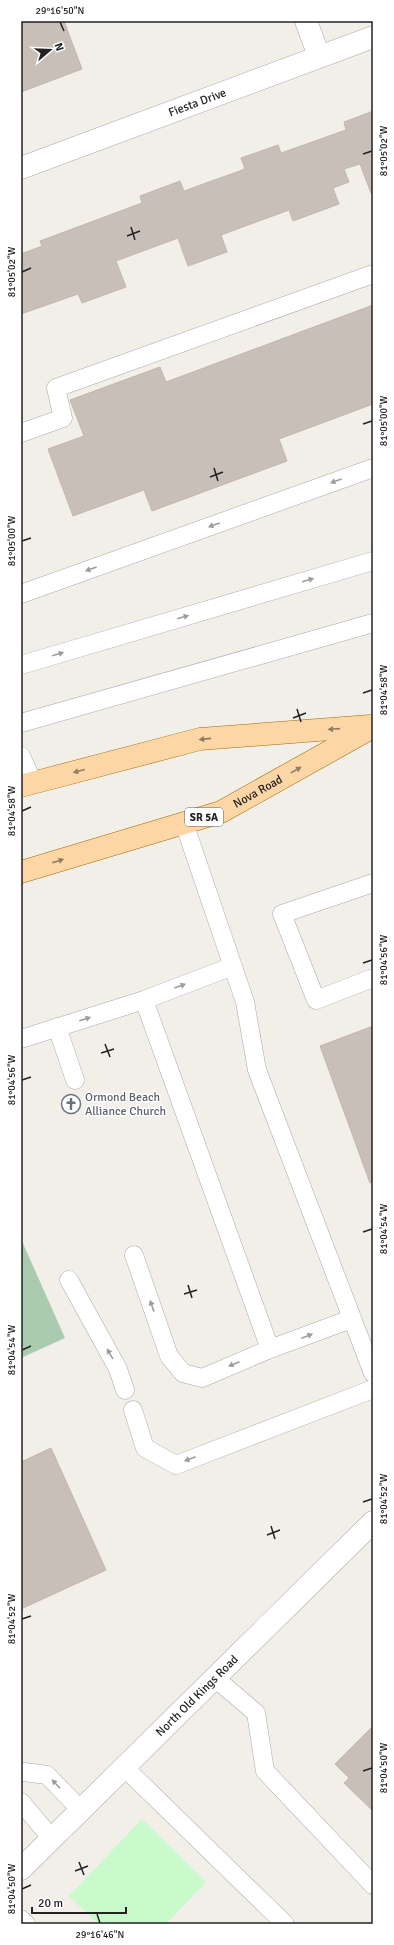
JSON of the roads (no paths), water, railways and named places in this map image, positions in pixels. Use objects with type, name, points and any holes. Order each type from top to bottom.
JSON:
[{"type":"main road","name":"Nova Road","points":[[27,784],[200,739],[373,727]]},
{"type":"main road","name":"Nova Road","points":[[21,872],[221,812],[373,727]]},
{"type":"street","points":[[306,21],[319,56]]},
{"type":"street","name":"Fiesta Drive","points":[[21,168],[373,37]]},
{"type":"street","name":"North Old Kings Road","points":[[21,1869],[373,1522]]},
{"type":"lane","points":[[21,433],[63,418],[56,388],[373,274]]},
{"type":"lane","points":[[21,594],[373,468]]},
{"type":"lane","points":[[21,665],[373,561]]},
{"type":"lane","points":[[21,723],[373,623]]},
{"type":"lane","points":[[21,756],[27,784]]},
{"type":"lane","points":[[184,823],[245,1002],[257,1070],[351,1319],[373,1373]]},
{"type":"lane","points":[[373,883],[282,914],[316,1000],[373,978]]},
{"type":"lane","points":[[21,1039],[144,1000],[233,966]]},
{"type":"lane","points":[[144,1000],[270,1349]]},
{"type":"lane","points":[[57,1028],[75,1080]]},
{"type":"lane","points":[[134,1255],[169,1356],[183,1373],[202,1378],[270,1349],[351,1319]]},
{"type":"lane","points":[[69,1280],[118,1369],[125,1390]]},
{"type":"lane","points":[[133,1410],[145,1448],[176,1464],[373,1389]]},
{"type":"lane","points":[[215,1678],[256,1713],[266,1771],[373,1885]]},
{"type":"lane","points":[[124,1767],[285,1924]]},
{"type":"lane","points":[[22,1773],[47,1774],[81,1810]]},
{"type":"lane","points":[[21,1802],[52,1839]]},
{"type":"lane","points":[[21,1919],[26,1924]]},
{"type":"place","name":"Ormond Beach Alliance Church","points":[[71,1104]]}]
